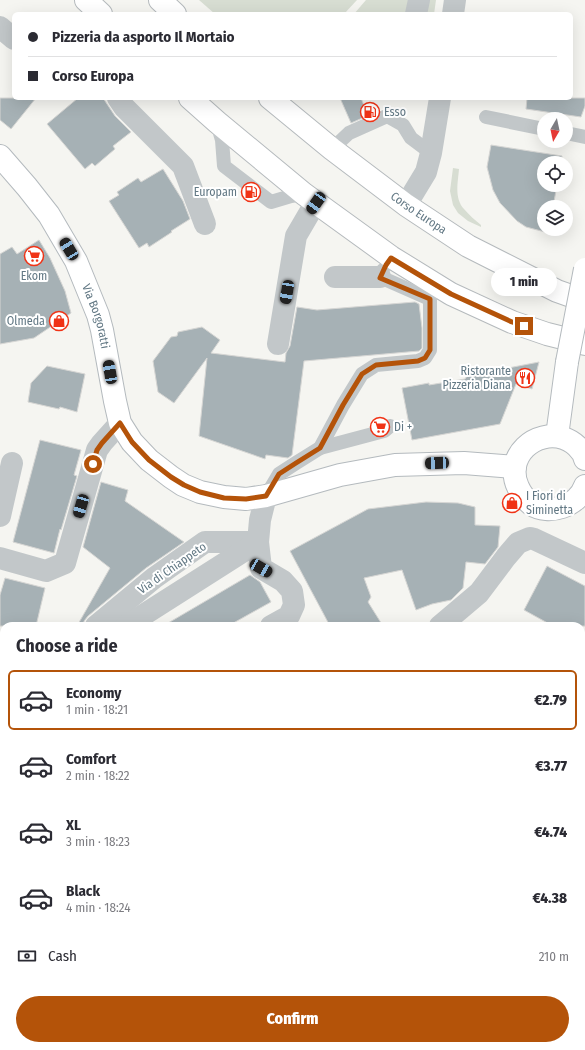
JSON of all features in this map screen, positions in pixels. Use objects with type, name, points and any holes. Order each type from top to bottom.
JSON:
[{"type":"street","points":[[86,0],[98,12]]},
{"type":"street","points":[[416,12],[419,0]]},
{"type":"street","points":[[452,12],[454,0]]},
{"type":"street","points":[[0,26],[12,37]]},
{"type":"street","points":[[119,100],[124,107],[183,166],[205,224]]},
{"type":"street","points":[[192,100],[310,198],[391,258],[451,294],[505,319],[546,334],[585,344]]},
{"type":"street","name":"Corso Europa","points":[[272,100],[406,205],[468,246],[557,291],[585,301]]},
{"type":"street","points":[[406,205],[426,172],[440,100]]},
{"type":"street","name":"Via Borgoratti","points":[[0,156],[49,215],[76,261],[98,314],[120,423],[132,442],[149,460],[184,485],[200,492],[224,498],[246,499],[266,496],[340,475],[395,465],[464,463],[515,467]]},
{"type":"street","points":[[272,341],[289,279],[296,236],[310,212],[310,198]]},
{"type":"street","points":[[557,436],[567,362],[585,268]]},
{"type":"street","points":[[335,277],[380,278]]},
{"type":"street","points":[[0,558],[46,571],[65,563],[97,450],[120,423]]},
{"type":"street","points":[[581,501],[560,508],[546,509],[532,504],[521,494],[515,481],[515,467],[520,453],[530,443],[542,437],[557,436],[570,441],[581,451],[585,459]]},
{"type":"street","points":[[0,516],[12,463]]},
{"type":"street","points":[[266,496],[260,520],[258,542],[261,568],[283,581],[292,591],[294,605],[289,616],[278,622]]},
{"type":"street","points":[[445,622],[479,593],[518,542],[530,538],[534,539],[585,563]]},
{"type":"street","name":"Via di Chiappeto","points":[[101,622],[154,578],[205,542],[258,542]]},
{"type":"street","points":[[132,622],[258,542]]},
{"type":"lane","points":[[332,148],[349,132],[387,116],[403,125],[411,138],[431,152]]},
{"type":"lane","points":[[486,117],[537,128]]},
{"type":"lane","points":[[217,122],[222,140],[224,166],[271,202],[291,196],[310,198]]},
{"type":"lane","points":[[573,134],[585,137]]},
{"type":"lane","points":[[320,448],[343,405],[362,374],[376,365],[418,361],[425,358],[430,350],[430,299],[380,278],[391,258]]},
{"type":"lane","points":[[266,496],[279,474],[320,448],[384,431],[390,426]]},
{"type":"shaded area","points":[[199,0],[357,0],[346,12],[213,12]]},
{"type":"shaded area","points":[[366,0],[436,0],[434,12],[356,12]]},
{"type":"shaded area","points":[[453,168],[459,169],[457,190],[461,205],[481,225],[481,227],[468,221],[458,213],[453,205],[450,191]]},
{"type":"building","points":[[0,98],[12,98],[12,100],[34,100],[11,129],[0,120]]},
{"type":"building","points":[[573,98],[585,98],[585,106],[581,117],[573,116],[573,112],[547,112],[526,109],[527,100],[573,100]]},
{"type":"building","points":[[76,100],[104,100],[115,116],[131,132],[113,146],[115,149],[95,166],[92,163],[85,169],[47,124]]},
{"type":"building","points":[[341,100],[362,100],[365,108],[371,106],[374,113],[351,123]]},
{"type":"building","points":[[491,145],[562,156],[537,156],[537,192],[556,192],[554,200],[537,200],[537,230],[526,227],[517,221],[500,203],[493,190],[487,167]]},
{"type":"building","points":[[163,169],[183,201],[190,219],[149,247],[147,243],[139,248],[109,201],[119,195],[117,192],[138,178],[141,182]]},
{"type":"building","points":[[39,240],[50,258],[65,291],[71,313],[34,338],[0,344],[0,254],[12,247],[17,254]]},
{"type":"building","points":[[415,302],[419,304],[422,328],[422,348],[419,351],[304,361],[292,455],[288,458],[266,455],[265,459],[199,436],[207,358],[174,403],[158,392],[153,361],[171,337],[177,336],[178,332],[202,327],[220,340],[211,353],[285,362],[286,353],[290,346],[297,307],[317,310]]},
{"type":"building","points":[[539,362],[532,389],[516,384],[500,424],[412,440],[402,388],[465,379],[467,376]]},
{"type":"building","points":[[47,366],[85,374],[77,412],[60,407],[59,409],[28,402],[31,383]]},
{"type":"building","points":[[40,440],[81,450],[74,475],[77,476],[54,553],[13,542]]},
{"type":"building","points":[[101,482],[128,490],[125,501],[184,542],[146,568],[88,616],[84,622],[79,622],[110,568],[83,547]]},
{"type":"building","points":[[426,502],[458,503],[475,507],[475,525],[500,526],[498,547],[485,564],[466,562],[463,588],[451,600],[432,604],[416,610],[402,570],[364,578],[371,597],[368,602],[380,622],[328,622],[290,551],[368,509]]},
{"type":"building","points":[[547,566],[585,586],[585,622],[546,622],[524,610]]},
{"type":"building","points":[[250,575],[260,582],[271,602],[235,622],[170,622]]},
{"type":"building","points":[[5,578],[45,588],[37,622],[0,622],[0,595]]},
{"type":"place","name":"Esso","points":[[370,112]]},
{"type":"place","name":"Europam","points":[[251,192]]},
{"type":"place","name":"Ekom","points":[[34,256]]},
{"type":"place","name":"Olmeda","points":[[59,321]]},
{"type":"place","name":"Ristorante Pizzeria Diana","points":[[525,378]]},
{"type":"place","name":"Di +","points":[[380,427]]},
{"type":"place","name":"I Fiori di Siminetta","points":[[512,503]]},
{"type":"route","points":[[93,464],[97,450],[120,423],[132,442],[149,460],[184,485],[200,492],[224,498],[246,499],[266,496],[279,474],[320,448],[343,405],[362,374],[376,365],[418,361],[425,358],[430,350],[430,299],[380,278],[391,258],[451,294],[524,326]]}]
